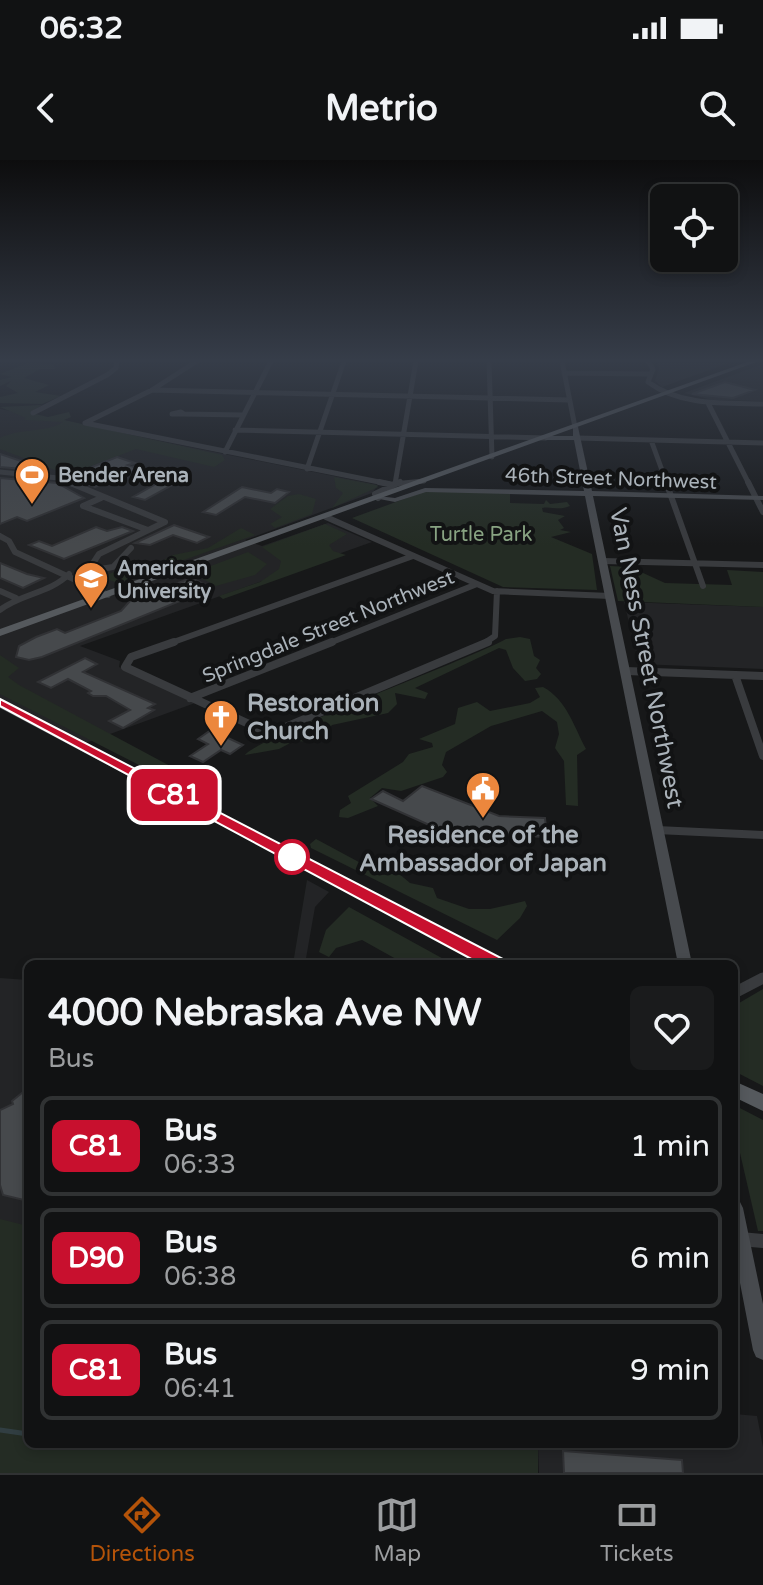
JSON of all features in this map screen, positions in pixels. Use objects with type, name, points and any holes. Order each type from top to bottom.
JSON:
[{"type":"main road","points":[[3,634],[588,422]]},
{"type":"main road","points":[[0,703],[489,960]]},
{"type":"main road","points":[[738,1090],[763,1103]]},
{"type":"street","points":[[86,422],[381,486],[424,481]]},
{"type":"street","points":[[225,452],[239,422]]},
{"type":"street","points":[[307,469],[323,422]]},
{"type":"street","points":[[394,484],[407,422]]},
{"type":"street","points":[[491,422],[492,457]]},
{"type":"street","name":"Van Ness Street Northwest","points":[[574,422],[684,960]]},
{"type":"street","points":[[717,422],[759,498],[763,512]]},
{"type":"street","points":[[235,430],[763,443]]},
{"type":"street","points":[[651,440],[703,586]]},
{"type":"street","points":[[399,469],[424,481],[458,490]]},
{"type":"street","points":[[0,472],[15,471],[58,478],[94,490],[101,498],[165,522],[99,554],[82,580]]},
{"type":"street","points":[[381,486],[375,494],[378,498],[393,500],[425,490],[458,490]]},
{"type":"street","name":"46th Street Northwest","points":[[458,490],[759,498]]},
{"type":"street","points":[[101,498],[83,506],[152,529]]},
{"type":"street","points":[[326,517],[497,591],[610,596]]},
{"type":"street","points":[[0,536],[9,541],[15,552],[82,580],[108,595]]},
{"type":"street","points":[[87,571],[113,567],[131,548]]},
{"type":"street","points":[[413,556],[129,659],[125,665],[190,698],[270,731],[494,638],[497,591]]},
{"type":"street","points":[[603,561],[763,565]]},
{"type":"street","points":[[0,610],[16,598],[54,588],[69,574]]},
{"type":"street","name":"Springdale Street Northwest","points":[[190,698],[477,584]]},
{"type":"street","points":[[0,591],[16,598]]},
{"type":"street","points":[[626,671],[763,676]]},
{"type":"street","points":[[735,675],[763,756]]},
{"type":"street","points":[[657,830],[763,835]]},
{"type":"street","points":[[738,991],[763,978]]},
{"type":"street","points":[[738,1229],[763,1350]]},
{"type":"street","points":[[740,1239],[763,1241]]},
{"type":"shaded area","name":"American University","points":[[0,422],[66,422],[378,485],[372,493],[245,540],[262,546],[328,523],[372,542],[80,646],[120,661],[119,667],[195,703],[80,745],[0,703]]},
{"type":"shaded area","points":[[624,602],[763,607],[763,669],[639,664]]},
{"type":"shaded area","points":[[307,880],[329,892],[315,907],[306,960],[294,960]]},
{"type":"shaded area","points":[[0,978],[24,980],[24,1227],[0,1222]]},
{"type":"shaded area","points":[[738,1414],[757,1416],[763,1447],[763,1473],[539,1473],[538,1448],[738,1448]]},
{"type":"green space","points":[[74,422],[222,455],[225,460],[214,467],[136,449],[68,475],[0,449],[0,438]]},
{"type":"green space","points":[[334,477],[378,487],[332,508],[343,493],[336,488]]},
{"type":"green space","name":"Turtle Park","points":[[426,491],[510,493],[510,503],[567,502],[570,506],[542,508],[543,512],[565,516],[558,520],[564,528],[560,530],[571,532],[551,537],[592,554],[597,590],[503,587],[352,518]]},
{"type":"green space","points":[[299,494],[316,499],[312,514],[275,528],[270,524],[282,517],[270,509],[288,496]]},
{"type":"green space","points":[[325,524],[347,534],[329,545],[333,551],[346,555],[223,599],[219,596],[260,582],[279,569],[281,561],[262,547]]},
{"type":"green space","points":[[241,528],[255,535],[118,583],[101,577],[125,568],[150,568],[173,555],[208,548]]},
{"type":"green space","points":[[248,552],[267,564],[255,575],[216,586],[192,573]]},
{"type":"green space","points":[[610,566],[630,567],[665,583],[732,585],[727,570],[763,572],[763,607],[618,601]]},
{"type":"green space","points":[[506,639],[530,639],[534,656],[540,660],[536,668],[541,674],[537,679],[525,681],[513,668],[506,650],[499,648],[415,688],[428,693],[425,699],[395,693],[397,704],[388,713],[332,725],[315,742],[294,741],[279,749],[245,755],[322,717]]},
{"type":"green space","points":[[0,655],[19,668],[8,677],[19,685],[200,782],[186,789],[0,694]]},
{"type":"green space","points":[[543,687],[564,707],[586,749],[577,755],[578,806],[566,805],[564,761],[555,748],[559,734],[557,722],[542,711],[491,726],[446,752],[442,765],[447,772],[443,777],[401,791],[382,788],[370,798],[378,806],[348,818],[339,817],[340,810],[351,803],[348,796],[403,762],[409,754],[433,747],[432,743],[419,739],[455,724],[458,708],[477,702],[490,711],[530,703],[540,697],[535,688]]},
{"type":"green space","points":[[316,839],[383,875],[398,873],[410,883],[433,888],[437,898],[469,909],[490,909],[525,901],[527,906],[520,918],[497,940],[311,848],[310,844]]},
{"type":"green space","points":[[349,907],[445,960],[398,960],[362,940],[336,948],[329,957],[319,952],[326,930]]},
{"type":"green space","points":[[763,989],[763,1086],[738,1073],[738,1004]]},
{"type":"green space","points":[[738,1107],[763,1120],[763,1231],[758,1231],[738,1144]]},
{"type":"green space","points":[[0,1219],[24,1225],[24,1448],[538,1448],[538,1473],[0,1473]]},
{"type":"building","points":[[0,454],[36,466],[46,471],[0,467]]},
{"type":"building","points":[[117,457],[135,463],[128,465],[140,469],[95,487],[69,476]]},
{"type":"building","name":"Bender Arena","points":[[0,478],[57,483],[84,498],[27,521],[17,517],[0,524]]},
{"type":"building","points":[[163,480],[176,483],[145,500],[133,497]]},
{"type":"building","points":[[242,487],[271,493],[277,489],[289,492],[275,503],[245,497],[216,515],[203,512]]},
{"type":"building","points":[[174,525],[209,537],[197,543],[173,535],[150,545],[135,543]]},
{"type":"building","points":[[96,527],[107,531],[122,527],[133,531],[64,559],[29,545],[39,541],[52,546]]},
{"type":"building","points":[[0,563],[44,578],[23,588],[0,578]]},
{"type":"building","points":[[191,578],[212,588],[42,657],[29,660],[16,657],[19,646],[36,637],[57,629],[65,633],[121,611],[130,601]]},
{"type":"building","points":[[85,658],[97,664],[83,672],[155,704],[148,708],[154,710],[123,728],[109,721],[130,710],[106,696],[93,696],[88,693],[91,691],[68,679],[51,688],[38,682]]},
{"type":"building","name":"Restoration Church","points":[[211,730],[243,745],[230,754],[221,750],[203,762],[190,756],[208,744],[198,739]]},
{"type":"building","name":"Residence of the Ambassador of Japan","points":[[422,786],[499,816],[545,818],[547,837],[472,834],[482,838],[474,845],[371,799],[383,791],[403,801]]},
{"type":"building","points":[[24,1091],[24,1200],[3,1195],[0,1185],[0,1110],[13,1104],[12,1101]]},
{"type":"building","points":[[563,1451],[682,1460],[683,1473],[564,1473]]},
{"type":"waterway","points":[[0,1430],[24,1433]]},
{"type":"bus line","name":"C81","points":[[0,703],[489,960]]},
{"type":"place","name":"Bender Arena","points":[[32,506]]},
{"type":"place","name":"American University","points":[[91,610]]},
{"type":"place","name":"Restoration Church","points":[[221,748]]},
{"type":"place","name":"Residence of the Ambassador of Japan","points":[[483,820]]}]
